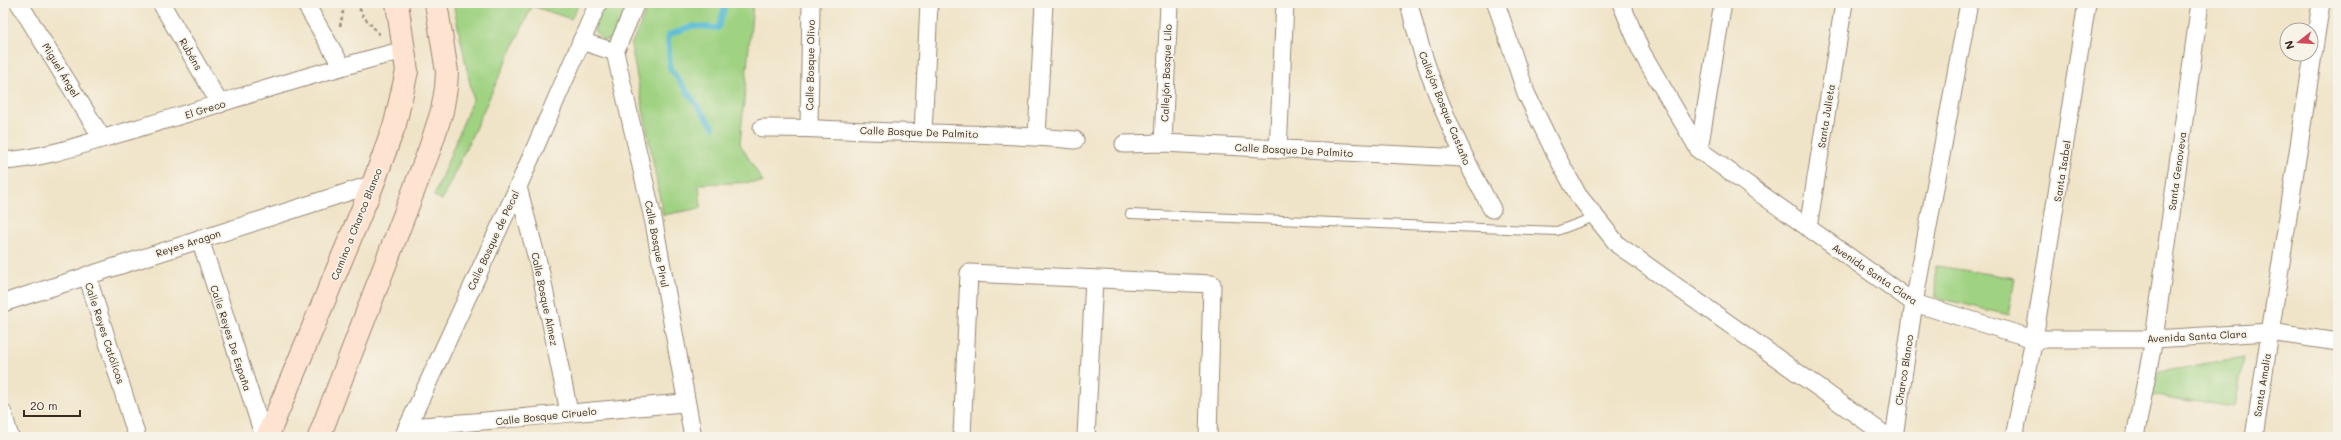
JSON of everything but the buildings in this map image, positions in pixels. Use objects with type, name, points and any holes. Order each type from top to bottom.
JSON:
[{"type":"street","name":"Miguel Ángel","points":[[19,3],[102,138]]},
{"type":"street","name":"Rubéns","points":[[161,3],[220,104]]},
{"type":"street","points":[[305,3],[341,65]]},
{"type":"street","name":"Camino a Charco Blanco","points":[[265,437],[373,184],[395,124],[406,83],[405,50],[397,3]]},
{"type":"street","points":[[319,437],[430,148],[442,111],[447,72],[436,3]]},
{"type":"street","points":[[598,3],[581,41],[615,52],[636,3]]},
{"type":"street","name":"Calle Bosque Olivo","points":[[809,126],[811,3]]},
{"type":"street","points":[[923,133],[929,3]]},
{"type":"street","points":[[1037,136],[1044,3]]},
{"type":"street","name":"Callejón Bosque Lilo","points":[[1163,143],[1169,3]]},
{"type":"street","points":[[1278,150],[1285,3]]},
{"type":"street","name":"Callejón Bosque Castaño","points":[[1408,3],[1423,53],[1463,158],[1492,209]]},
{"type":"street","points":[[1496,3],[1526,93],[1578,195],[1618,246],[1888,437]]},
{"type":"street","name":"Avenida Santa Clara","points":[[1621,3],[1641,51],[1699,150],[1914,303],[2034,339],[2154,339],[2270,332],[2338,342]]},
{"type":"street","points":[[1699,150],[1723,3]]},
{"type":"street","name":"Santa Julieta","points":[[1808,228],[1844,3]]},
{"type":"street","points":[[1914,303],[1969,3]]},
{"type":"street","name":"Santa Isabel","points":[[2014,437],[2034,339],[2087,3]]},
{"type":"street","name":"Santa Genoveva","points":[[2135,437],[2154,339],[2200,3]]},
{"type":"street","points":[[2270,332],[2321,3]]},
{"type":"street","name":"Calle Bosque de Pecal","points":[[405,432],[518,187],[581,41]]},
{"type":"street","name":"El Greco","points":[[3,161],[48,154],[220,104],[341,65],[405,50]]},
{"type":"street","name":"Calle Bosque Pirul","points":[[615,52],[654,223],[693,437]]},
{"type":"street","name":"Calle Bosque De Palmito","points":[[762,128],[809,126],[923,133],[1037,136],[1076,140]]},
{"type":"street","name":"Calle Bosque De Palmito","points":[[1124,144],[1163,143],[1278,150],[1463,158]]},
{"type":"street","name":"Reyes Aragon","points":[[3,302],[373,184]]},
{"type":"street","name":"Calle Bosque Almez","points":[[518,187],[541,274],[569,412]]},
{"type":"street","name":"Calle Reyes De España","points":[[200,238],[265,437]]},
{"type":"street","points":[[962,437],[970,273],[1212,284],[1208,437]]},
{"type":"street","name":"Calle Reyes Católicos","points":[[87,275],[137,437]]},
{"type":"street","points":[[1086,437],[1094,279]]},
{"type":"street","name":"Charco Blanco","points":[[1894,437],[1914,303]]},
{"type":"street","name":"Santa Amalia","points":[[2254,437],[2270,332]]},
{"type":"street","name":"Calle Bosque Ciruelo","points":[[405,432],[569,412],[686,403]]},
{"type":"street","points":[[3,413],[10,437]]},
{"type":"lane","points":[[1130,214],[1557,231],[1594,217]]},
{"type":"path","points":[[357,3],[363,16],[380,35],[405,50]]},
{"type":"green space","points":[[453,3],[580,3],[571,19],[532,6],[442,200],[434,196],[473,98]]},
{"type":"green space","points":[[605,3],[629,3],[613,38],[603,41],[594,29]]},
{"type":"green space","points":[[650,3],[753,3],[740,144],[763,182],[699,184],[701,208],[663,215],[631,45]]},
{"type":"green space","points":[[1936,266],[2015,278],[2008,315],[1935,297]]},
{"type":"green space","points":[[2244,358],[2235,407],[2148,395],[2159,372]]},
{"type":"waterway","points":[[713,127],[670,68],[668,35],[693,26],[718,28],[724,10],[722,3]]}]
